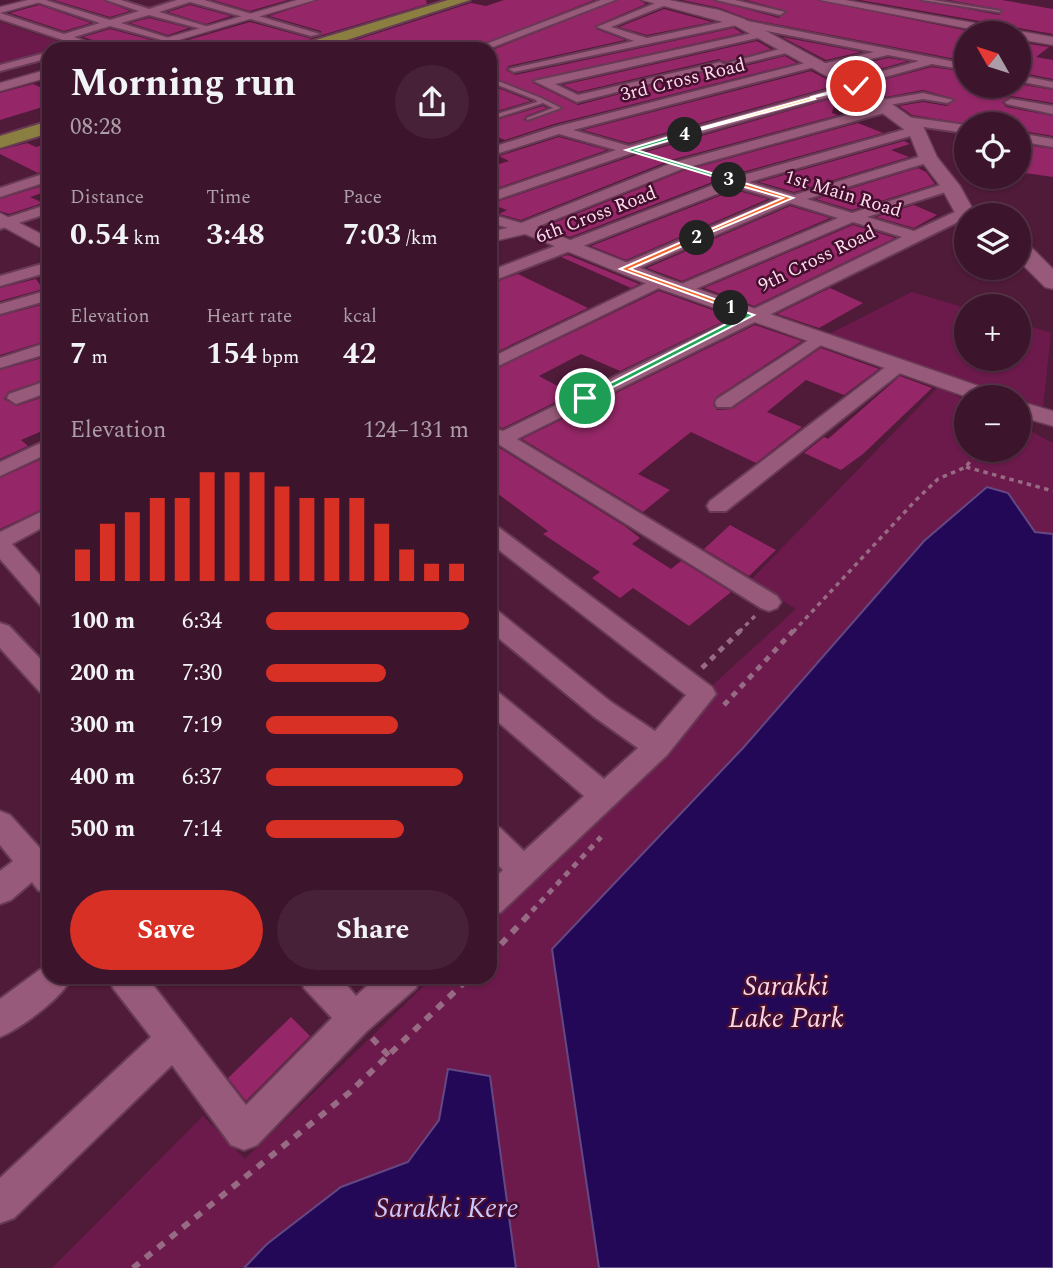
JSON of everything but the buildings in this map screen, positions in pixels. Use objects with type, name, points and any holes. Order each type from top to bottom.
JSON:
[{"type":"highway","points":[[301,42],[315,34],[425,0]]},
{"type":"highway","points":[[308,42],[436,0]]},
{"type":"highway","points":[[310,42],[451,0]]},
{"type":"highway","points":[[330,42],[463,0]]},
{"type":"highway","points":[[0,135],[42,122]]},
{"type":"highway","points":[[0,142],[42,129]]},
{"type":"main road","points":[[656,1],[713,13],[737,22],[820,65],[884,105],[912,125],[928,158],[950,186],[958,203]]},
{"type":"main road","points":[[1031,259],[1051,277]]},
{"type":"street","points":[[0,10],[40,0],[165,40]]},
{"type":"street","points":[[111,0],[206,29]]},
{"type":"street","points":[[64,37],[187,0]]},
{"type":"street","points":[[194,0],[315,34]]},
{"type":"street","points":[[220,7],[247,0]]},
{"type":"street","points":[[158,42],[309,0]]},
{"type":"street","points":[[497,42],[610,0]]},
{"type":"street","points":[[721,0],[797,16]]},
{"type":"street","points":[[827,0],[954,23]]},
{"type":"street","points":[[656,1],[602,27],[644,41],[720,65],[579,98],[514,69],[586,53],[644,41],[737,22],[837,39],[954,65]]},
{"type":"street","points":[[0,16],[78,42]]},
{"type":"street","points":[[544,83],[762,34]]},
{"type":"street","points":[[1031,37],[1053,41]]},
{"type":"street","points":[[732,63],[837,39]]},
{"type":"street","points":[[565,44],[586,53]]},
{"type":"street","points":[[947,46],[954,47]]},
{"type":"street","name":"3rd Cross Road","points":[[497,150],[559,130],[820,65],[889,52]]},
{"type":"street","points":[[0,68],[42,57]]},
{"type":"street","points":[[497,196],[629,150],[934,61]]},
{"type":"street","points":[[0,87],[42,75]]},
{"type":"street","points":[[1031,81],[1053,85]]},
{"type":"street","points":[[497,235],[677,166],[884,105],[923,96],[947,100]]},
{"type":"street","points":[[1012,102],[1053,110]]},
{"type":"street","points":[[912,125],[954,128]]},
{"type":"street","name":"6th Cross Road","points":[[497,274],[734,182],[912,125]]},
{"type":"street","name":"1st Main Road","points":[[559,130],[914,236]]},
{"type":"street","points":[[1031,139],[1053,143]]},
{"type":"street","points":[[624,269],[792,198],[928,158]]},
{"type":"street","points":[[0,192],[42,178]]},
{"type":"street","points":[[680,290],[853,217],[950,186]]},
{"type":"street","points":[[3,222],[42,210]]},
{"type":"street","name":"9th Cross Road","points":[[497,435],[954,219]]},
{"type":"street","points":[[497,220],[571,246],[680,290],[954,385]]},
{"type":"street","points":[[3,222],[42,242]]},
{"type":"street","points":[[0,281],[42,269]]},
{"type":"street","points":[[497,362],[659,282]]},
{"type":"street","points":[[0,309],[42,297]]},
{"type":"street","points":[[724,403],[818,339]]},
{"type":"street","points":[[2,363],[42,349]]},
{"type":"street","points":[[718,506],[898,366]]},
{"type":"street","points":[[16,398],[42,389]]},
{"type":"street","points":[[1031,412],[1053,419]]},
{"type":"street","points":[[497,436],[769,602]]},
{"type":"street","points":[[0,470],[42,449]]},
{"type":"street","points":[[42,519],[0,543],[42,592]]},
{"type":"street","points":[[497,537],[704,694],[657,747],[497,896]]},
{"type":"street","points":[[497,624],[602,709],[657,747]]},
{"type":"street","points":[[0,632],[42,677]]},
{"type":"street","points":[[497,706],[604,796]]},
{"type":"street","points":[[0,824],[41,872],[0,890]]},
{"type":"street","points":[[497,844],[524,871]]},
{"type":"street","points":[[0,1020],[46,984]]},
{"type":"street","points":[[131,984],[244,1132],[355,1019],[395,984]]},
{"type":"street","points":[[323,984],[355,1019]]},
{"type":"street","points":[[0,1204],[173,1040]]},
{"type":"lane","points":[[923,0],[999,11]]},
{"type":"lane","points":[[497,83],[558,108],[529,119]]},
{"type":"lane","points":[[497,116],[531,108],[540,103],[539,99]]},
{"type":"path","points":[[717,713],[916,500],[938,479],[966,467],[970,462]]},
{"type":"path","points":[[966,467],[1053,491]]},
{"type":"path","points":[[688,682],[769,602]]},
{"type":"path","points":[[497,948],[603,834]]},
{"type":"path","points":[[134,1268],[256,1171],[426,1025],[464,984]]},
{"type":"green space","points":[[0,22],[60,42],[42,42],[42,54],[0,65]]},
{"type":"green space","points":[[912,292],[954,304],[954,371],[1031,371],[1031,327],[1051,333],[1043,408],[1031,404],[1031,385],[973,385],[825,336]]},
{"type":"green space","name":"Sarakki Kere","points":[[938,387],[954,394],[954,462],[1031,462],[1031,431],[1053,443],[1053,1268],[52,1268],[203,1116],[245,1159],[426,984],[497,984],[497,913],[658,756],[715,683],[796,609],[750,581]]},
{"type":"water","name":"Sarakki Kere","points":[[987,487],[1008,493],[1035,532],[1053,534],[1053,1268],[599,1268],[552,949],[743,748],[924,541]]},
{"type":"water","name":"Sarakki Kere","points":[[448,1069],[490,1076],[516,1268],[244,1268],[267,1244],[341,1187],[408,1162],[439,1120]]},
{"type":"route","points":[[585,398],[750,315],[624,269],[790,198],[629,150],[856,86]]},
{"type":"park label","name":"Sarakki Lake Park","points":[[786,1002]]}]
